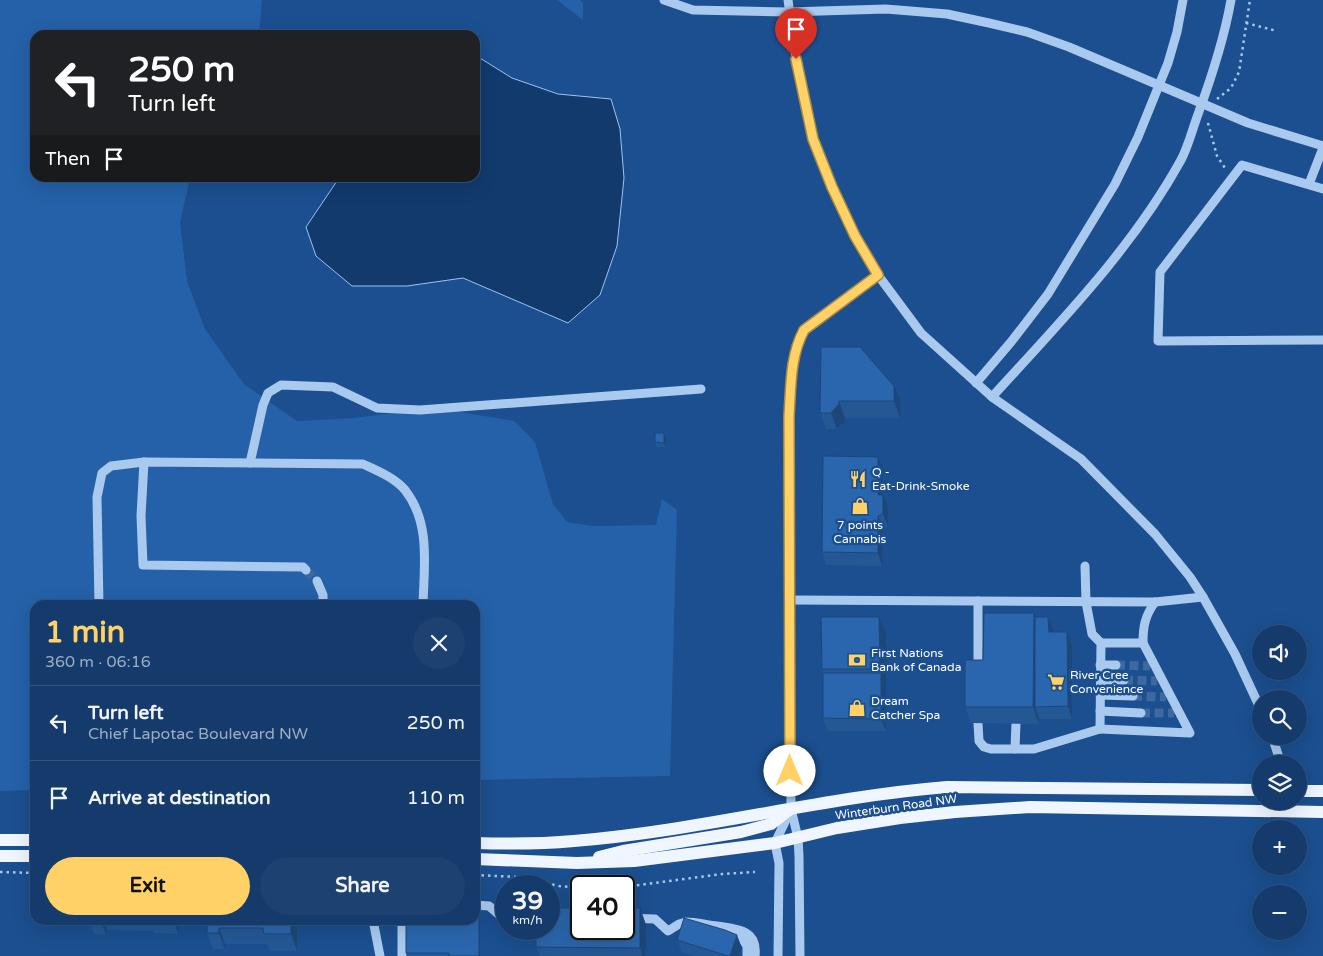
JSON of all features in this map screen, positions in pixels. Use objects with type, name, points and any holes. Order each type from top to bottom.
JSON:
[{"type":"main road","name":"Winterburn Road NW","points":[[480,843],[529,844],[576,841],[650,832],[899,791],[947,787],[1252,790]]},
{"type":"main road","points":[[1307,791],[1323,791]]},
{"type":"main road","name":"Winterburn Road NW","points":[[480,859],[577,863],[634,861],[775,844],[837,828],[900,818],[956,812],[1030,807],[1252,806]]},
{"type":"main road","points":[[577,863],[623,851],[741,832],[771,824],[791,809]]},
{"type":"main road","name":"Winterburn Road NW","points":[[1307,809],[1323,812]]},
{"type":"main road","points":[[0,840],[30,840]]},
{"type":"main road","points":[[0,856],[30,856]]},
{"type":"street","points":[[664,0],[693,10],[788,12],[886,10],[947,14],[1027,32],[1069,47],[1248,123],[1323,147],[1310,184]]},
{"type":"street","points":[[788,0],[788,12],[796,59],[813,139],[835,195],[855,236],[878,275],[921,333],[992,397],[1081,459],[1155,534],[1203,597],[1235,654],[1252,691]]},
{"type":"street","points":[[976,383],[1048,294],[1115,184],[1138,137],[1168,63],[1177,32],[1183,0]]},
{"type":"street","points":[[992,397],[1093,286],[1137,230],[1182,158],[1214,72],[1231,0]]},
{"type":"street","points":[[1323,188],[1242,164],[1160,272],[1158,341],[1323,340]]},
{"type":"street","points":[[800,956],[798,838],[791,809],[789,416],[792,367],[799,340],[804,330],[878,275]]},
{"type":"street","points":[[250,463],[262,405],[268,393],[281,385],[333,387],[377,408],[420,410],[701,389]]},
{"type":"street","points":[[144,462],[141,516],[143,566],[303,567],[306,570]]},
{"type":"street","points":[[98,600],[97,497],[102,473],[111,466],[144,462],[364,464],[386,475],[405,489],[418,513],[424,538],[423,600]]},
{"type":"street","points":[[1085,566],[1086,602],[1092,634],[1100,643],[1100,729]]},
{"type":"street","points":[[317,581],[323,595],[322,600]]},
{"type":"street","points":[[790,600],[978,601],[1016,606],[1086,602],[1155,602],[1203,597]]},
{"type":"street","points":[[978,601],[978,676]]},
{"type":"street","points":[[978,723],[979,741],[991,749],[1034,750],[1100,729],[1190,733],[1152,666],[1143,643],[1143,624],[1146,614],[1155,602]]},
{"type":"street","points":[[1100,643],[1143,643]]},
{"type":"street","points":[[1100,664],[1116,665]]},
{"type":"street","points":[[1100,680],[1124,680]]},
{"type":"street","points":[[1100,695],[1133,696]]},
{"type":"street","points":[[1100,711],[1141,712]]},
{"type":"street","points":[[1015,750],[1016,723]]},
{"type":"street","points":[[778,956],[779,863],[775,844],[791,809]]},
{"type":"street","points":[[480,905],[489,906],[495,911]]},
{"type":"street","points":[[635,918],[655,919],[668,931],[686,922],[742,930],[753,940],[756,949],[755,956]]},
{"type":"street","points":[[698,923],[708,931],[742,938],[747,946],[747,956]]},
{"type":"street","points":[[374,925],[380,956]]},
{"type":"street","points":[[402,925],[402,956]]},
{"type":"path","points":[[1226,170],[1217,156],[1207,125],[1216,100],[1231,88],[1238,72],[1250,0]]},
{"type":"path","points":[[1246,23],[1277,32]]},
{"type":"path","points":[[0,872],[30,873]]},
{"type":"path","points":[[635,886],[722,874],[755,872]]},
{"type":"path","points":[[480,875],[519,877],[570,887]]},
{"type":"shaded area","points":[[0,0],[262,0],[259,30],[30,30],[30,182],[189,182],[180,222],[187,281],[205,329],[244,384],[297,421],[354,418],[408,411],[460,412],[514,421],[535,442],[553,504],[567,522],[593,526],[656,525],[662,499],[677,510],[670,776],[480,780],[480,600],[30,600],[30,790],[0,791]]},
{"type":"shaded area","points":[[557,0],[580,0],[583,3],[583,20]]},
{"type":"shaded area","points":[[480,58],[512,78],[558,94],[611,99],[620,129],[624,178],[617,246],[600,295],[568,323],[463,278],[407,286],[352,286],[316,256],[306,227],[336,182],[480,182]]},
{"type":"building","points":[[821,347],[860,347],[894,386],[894,401],[839,401],[839,404],[831,413],[820,413]]},
{"type":"building","points":[[655,433],[664,433],[664,443],[655,442]]},
{"type":"building","points":[[823,456],[878,457],[878,495],[883,495],[883,514],[878,516],[878,553],[822,552]]},
{"type":"building","points":[[984,613],[1034,613],[1033,707],[965,707],[965,660],[983,660]]},
{"type":"building","name":"First Nations Bank of Canada","points":[[821,617],[879,617],[880,669],[822,669]]},
{"type":"building","name":"River Cree Convenience","points":[[1035,617],[1048,617],[1049,632],[1067,632],[1068,706],[1035,707]]},
{"type":"building","name":"Dream Catcher Spa","points":[[823,673],[881,673],[881,719],[823,718]]},
{"type":"building","points":[[560,908],[570,908],[570,940],[635,940],[635,908],[640,908],[640,948],[536,947],[536,940],[560,940]]},
{"type":"building","points":[[684,918],[737,935],[730,956],[677,940]]},
{"type":"building","points":[[207,925],[291,925],[291,934],[264,934],[263,928],[219,928],[219,933],[207,933]]},
{"type":"building","points":[[406,925],[479,925],[479,956],[449,956],[449,953],[406,953]]},
{"type":"tunnel","points":[[306,570],[317,581]]},
{"type":"tunnel","points":[[1116,665],[1150,666]]},
{"type":"tunnel","points":[[1124,680],[1157,681]]},
{"type":"tunnel","points":[[1133,696],[1166,697]]},
{"type":"tunnel","points":[[1141,713],[1174,713]]},
{"type":"place","name":"Q - Eat-Drink-Smoke","points":[[858,479]]},
{"type":"place","name":"7 points Cannabis","points":[[860,506]]},
{"type":"place","name":"First Nations Bank of Canada","points":[[857,660]]},
{"type":"place","name":"River Cree Convenience","points":[[1056,682]]},
{"type":"place","name":"Dream Catcher Spa","points":[[857,708]]},
{"type":"route","points":[[790,771],[789,416],[792,367],[799,340],[804,330],[878,275],[855,236],[832,187],[813,139],[796,59]]}]
